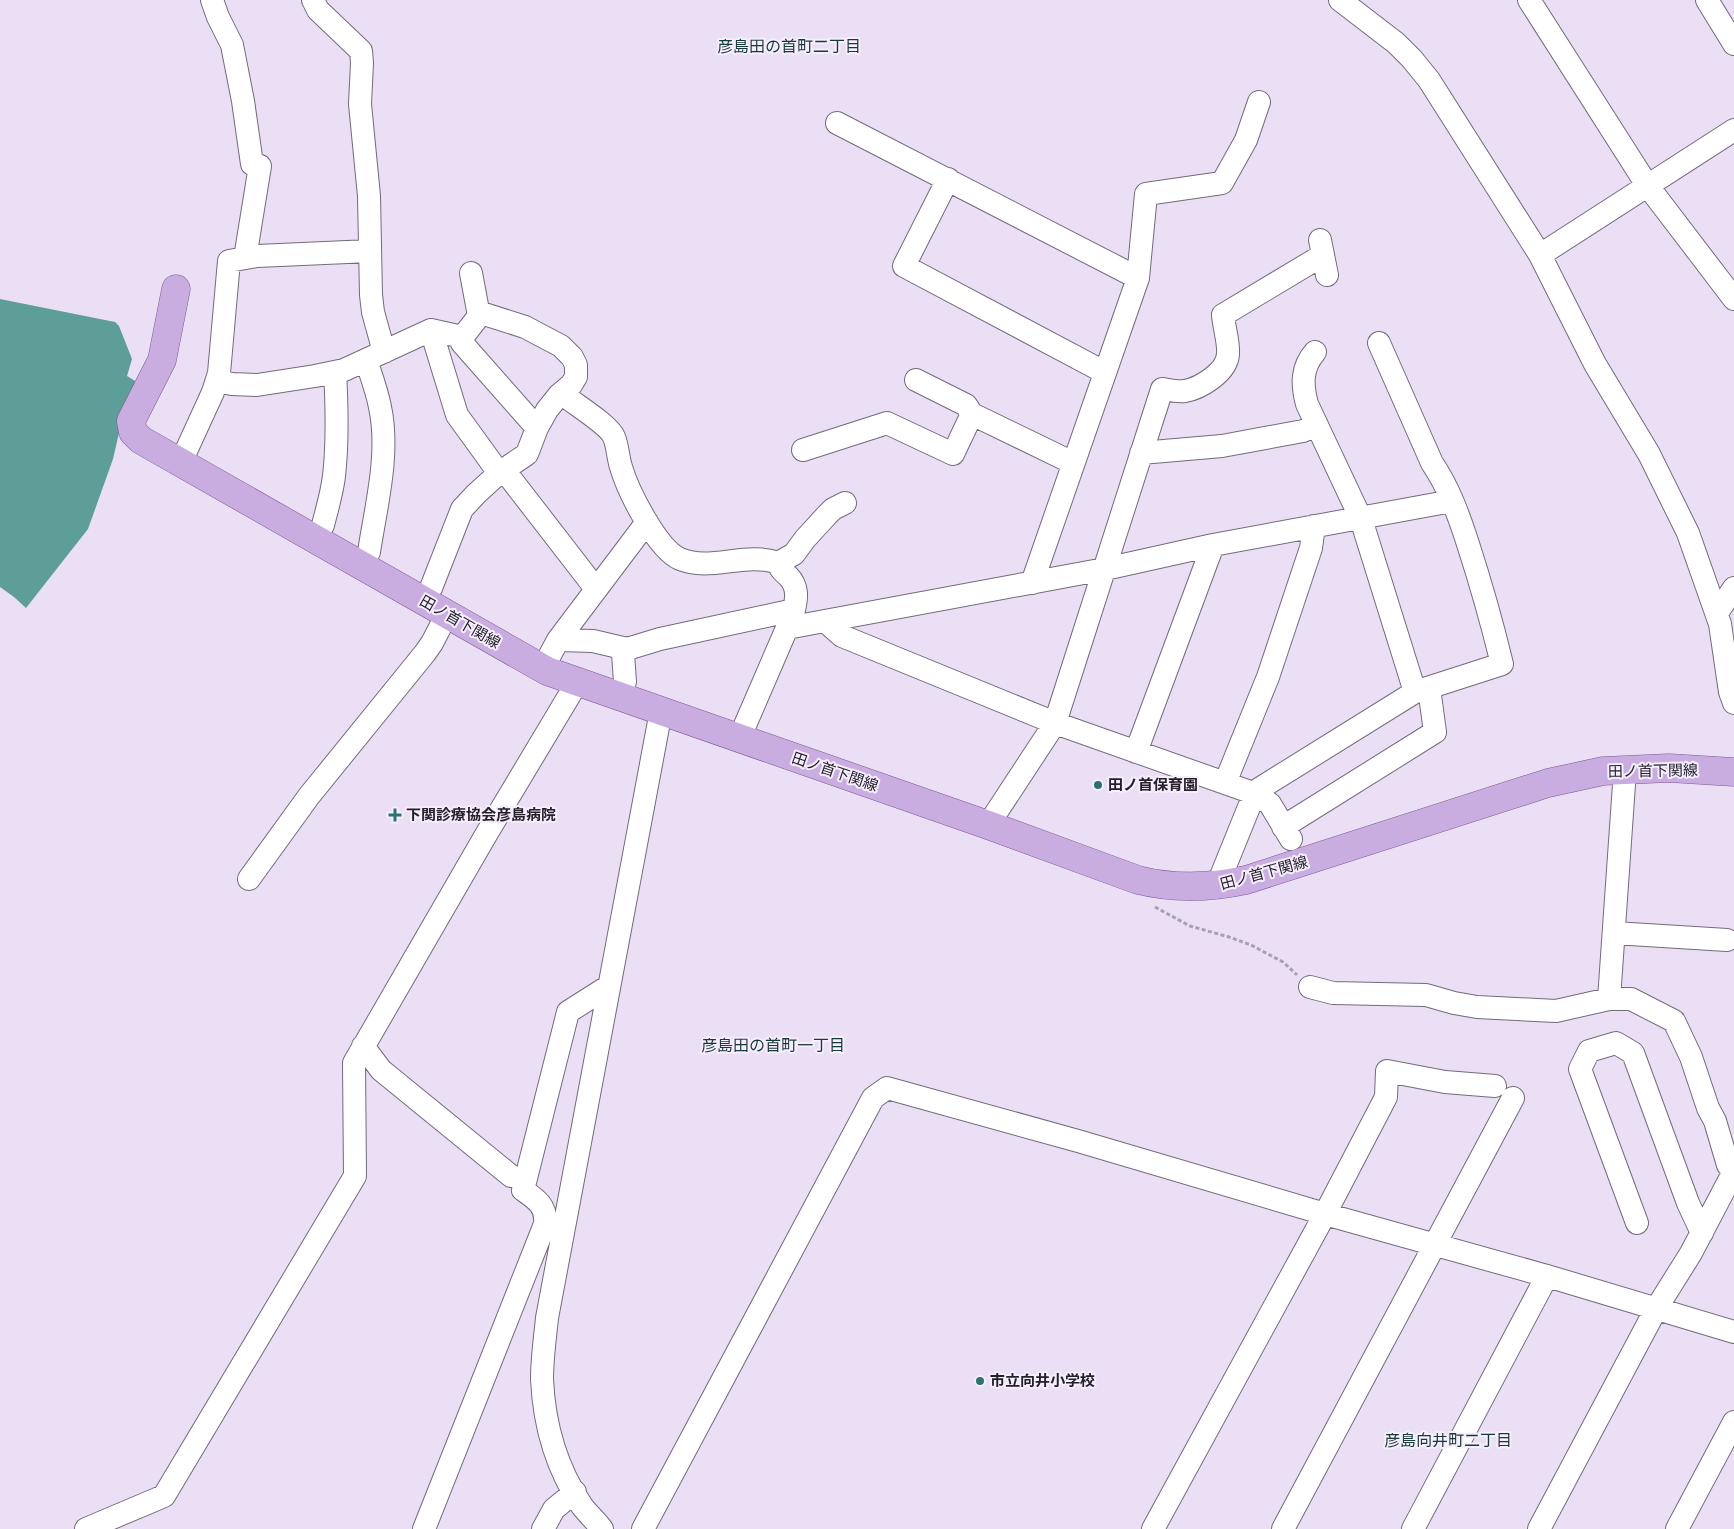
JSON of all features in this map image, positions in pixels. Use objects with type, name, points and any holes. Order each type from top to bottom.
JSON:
[{"type":"main road","name":"田ノ首下関線","points":[[176,289],[162,360],[131,421],[133,432],[141,440],[547,671],[988,826],[1113,873],[1157,885],[1178,887],[1217,886],[1287,868],[1548,783],[1603,771],[1669,768],[1734,772]]},
{"type":"street","points":[[180,462],[217,381],[237,260],[260,166],[252,164],[243,101],[232,45],[212,0]]},
{"type":"street","points":[[313,0],[318,10],[361,51],[360,104],[369,196],[375,356],[383,431],[382,461],[369,552]]},
{"type":"street","points":[[1340,0],[1396,43],[1424,73],[1540,255],[1595,364],[1649,454],[1688,533],[1720,624],[1730,692],[1734,703]]},
{"type":"street","points":[[1529,0],[1647,185],[1734,299]]},
{"type":"street","points":[[1707,0],[1734,44]]},
{"type":"street","points":[[1032,583],[1138,278],[1146,194],[1222,183],[1246,140],[1259,102]]},
{"type":"street","points":[[837,123],[1138,278]]},
{"type":"street","points":[[1540,255],[1734,130]]},
{"type":"street","points":[[948,179],[904,266],[1104,372]]},
{"type":"street","points":[[237,260],[257,256],[370,251]]},
{"type":"street","points":[[988,826],[1055,723],[1162,389],[1188,390],[1208,380],[1224,366],[1228,353],[1223,315],[1324,256]]},
{"type":"street","points":[[461,338],[479,316],[471,272]]},
{"type":"street","points":[[431,588],[462,509],[476,494],[502,472],[527,454],[537,428],[547,410],[559,395],[572,385],[576,377],[576,364],[561,346],[525,327],[478,312]]},
{"type":"street","points":[[217,381],[257,385],[344,370],[431,330],[461,338],[462,343],[537,428]]},
{"type":"street","points":[[431,330],[457,415],[596,589]]},
{"type":"street","points":[[1217,886],[1249,807],[1259,789],[1422,690],[1502,664],[1484,593],[1458,516],[1441,477],[1432,463],[1379,343]]},
{"type":"street","points":[[825,621],[842,636],[1055,723],[1256,794],[1270,804],[1287,833],[1434,732],[1422,690],[1362,519],[1307,404],[1303,387],[1305,367],[1315,352]]},
{"type":"street","points":[[323,525],[336,461],[335,372]]},
{"type":"street","points":[[916,380],[966,405],[972,414],[1073,463]]},
{"type":"street","points":[[564,392],[565,396],[608,429],[614,437],[620,466],[625,479],[647,522],[669,552],[680,559],[693,562],[716,563],[740,559],[764,559],[778,563],[794,554],[827,515],[844,503]]},
{"type":"street","points":[[803,450],[887,423],[953,454],[972,414]]},
{"type":"street","points":[[1141,453],[1222,446],[1303,431],[1317,424]]},
{"type":"street","points":[[739,739],[787,628],[1032,583],[1213,545],[1452,501]]},
{"type":"street","points":[[627,649],[593,640],[554,647],[647,522]]},
{"type":"street","points":[[1225,783],[1268,677],[1311,548],[1314,526]]},
{"type":"street","points":[[1136,752],[1213,545]]},
{"type":"street","points":[[625,682],[623,652],[627,649],[660,639],[794,610],[796,600],[795,587],[792,580],[781,570],[778,563]]},
{"type":"street","points":[[1717,613],[1734,588]]},
{"type":"street","points":[[248,879],[310,796],[425,653],[447,614]]},
{"type":"street","points":[[86,1529],[164,1496],[355,1176],[354,1063],[362,1046],[486,833],[578,681]]},
{"type":"street","points":[[602,1529],[583,1506],[564,1474],[546,1418],[542,1378],[547,1318],[661,712]]},
{"type":"street","points":[[1609,999],[1625,770]]},
{"type":"street","points":[[1614,934],[1727,940]]},
{"type":"street","points":[[517,1183],[568,1012],[609,986]]},
{"type":"street","points":[[1310,987],[1333,993],[1426,995],[1477,1007],[1547,1011],[1556,1011],[1609,999],[1631,1000],[1674,1021],[1691,1057],[1708,1108],[1715,1121],[1728,1165],[1734,1170],[1702,1233],[1656,1308],[1539,1529]]},
{"type":"street","points":[[1637,1223],[1580,1069],[1589,1051],[1616,1043],[1633,1053],[1688,1203],[1702,1233]]},
{"type":"street","points":[[362,1046],[381,1070],[541,1204],[546,1216],[424,1529]]},
{"type":"street","points":[[1153,1529],[1325,1214],[1386,1097],[1387,1071],[1504,1092],[1434,1244],[1283,1529]]},
{"type":"street","points":[[643,1529],[873,1098],[887,1088],[1547,1276],[1734,1332]]},
{"type":"street","points":[[1413,1529],[1547,1276]]},
{"type":"street","points":[[1677,1529],[1734,1422]]},
{"type":"street","points":[[543,1529],[554,1509],[575,1492]]},
{"type":"path","points":[[1145,882],[1146,902],[1190,926],[1230,936],[1270,954],[1283,962],[1310,987]]},
{"type":"shaded area","points":[[0,299],[115,322],[119,326],[132,359],[127,376],[140,384],[122,420],[113,459],[88,529],[26,608],[0,587]]},
{"type":"place","name":"田ノ首保育園","points":[[1098,785]]},
{"type":"place","name":"下関診療協会彦島病院","points":[[395,815]]},
{"type":"place","name":"市立向井小学校","points":[[980,1381]]},
{"type":"district","name":"彦島田の首町二丁目","points":[[789,46]]},
{"type":"district","name":"彦島田の首町一丁目","points":[[773,1045]]},
{"type":"district","name":"彦島向井町二丁目","points":[[1448,1440]]}]
